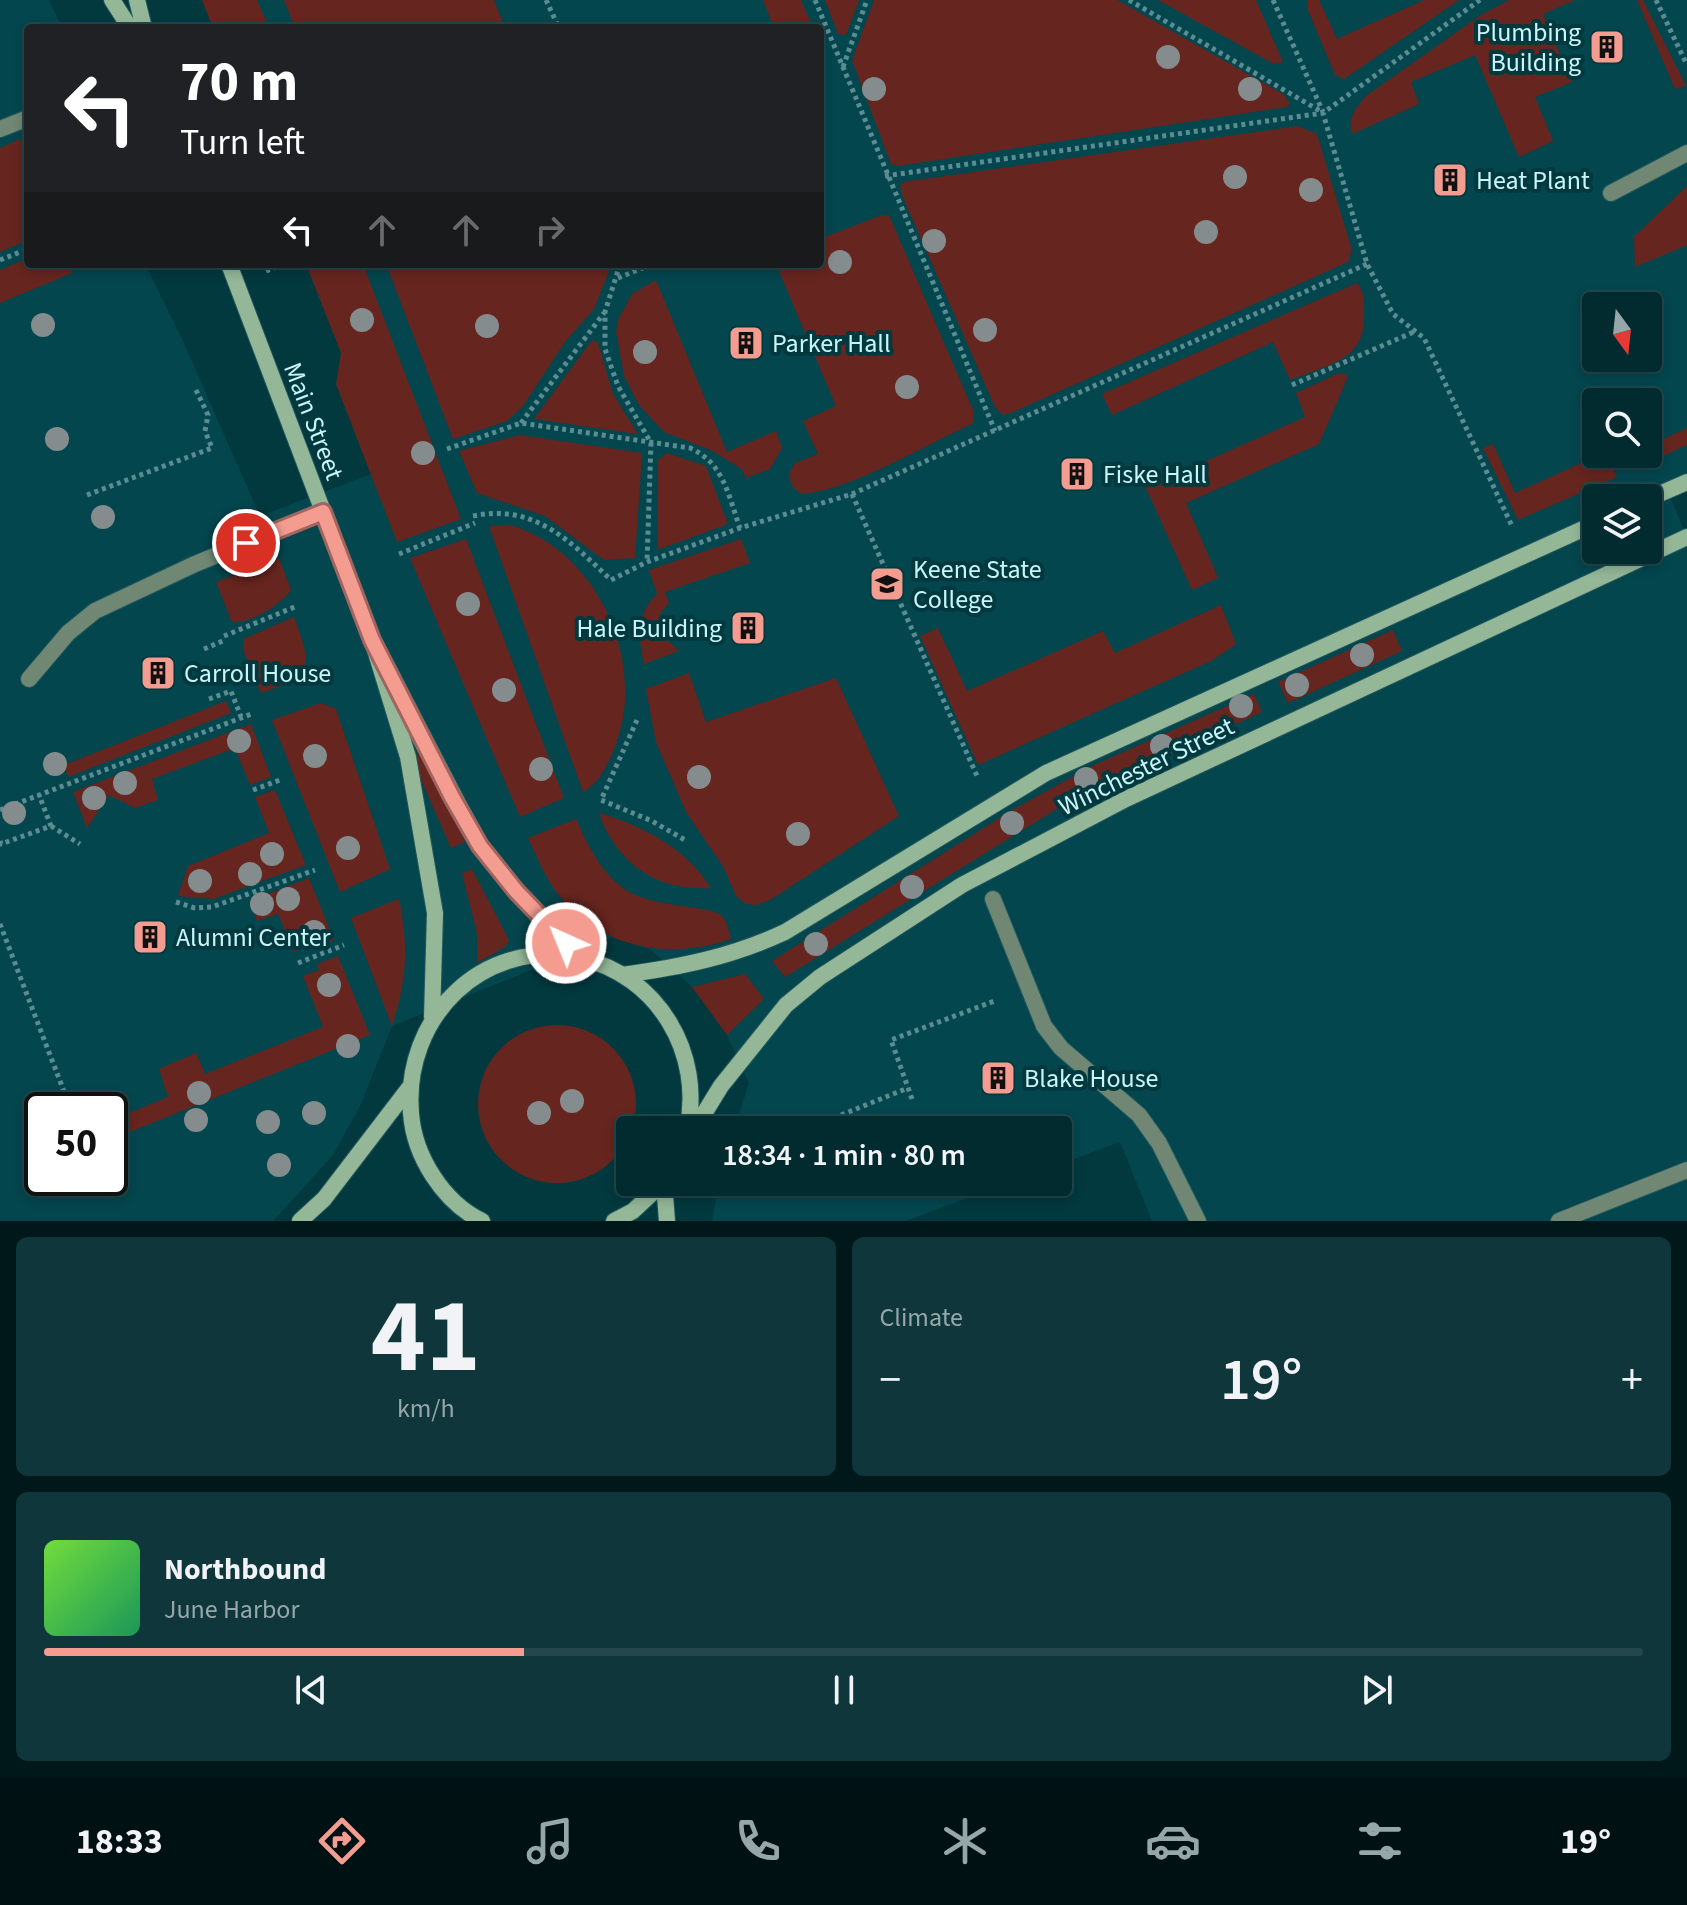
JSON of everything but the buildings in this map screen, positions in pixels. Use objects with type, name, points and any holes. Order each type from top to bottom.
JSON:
[{"type":"street","points":[[112,0],[127,24]]},
{"type":"street","points":[[137,0],[143,24]]},
{"type":"street","points":[[0,129],[24,120]]},
{"type":"street","points":[[1611,193],[1687,153]]},
{"type":"street","name":"Main Street","points":[[231,268],[372,640],[408,757],[435,913],[432,1017]]},
{"type":"street","points":[[1662,493],[1687,482]]},
{"type":"street","points":[[29,679],[68,633],[95,611],[195,564],[323,512]]},
{"type":"street","name":"Winchester Street","points":[[622,975],[705,963],[762,943],[1046,773],[1582,529]]},
{"type":"street","name":"Winchester Street","points":[[703,1116],[721,1086],[786,1005],[833,968],[962,885],[1126,799],[1687,537]]},
{"type":"street","name":"Main Street","points":[[372,640],[480,846],[516,891],[580,958]]},
{"type":"street","points":[[993,899],[1044,1026],[1061,1048],[1139,1115],[1159,1143],[1198,1221]]},
{"type":"street","points":[[482,1221],[451,1198],[427,1166],[412,1128],[409,1088],[416,1048],[432,1017],[461,986],[497,965],[538,956],[580,958],[622,975],[654,999],[677,1031],[690,1068],[690,1116]]},
{"type":"street","points":[[300,1221],[324,1199],[409,1088]]},
{"type":"street","points":[[1559,1221],[1687,1170]]},
{"type":"street","points":[[614,1221],[633,1211],[649,1196]]},
{"type":"street","points":[[665,1196],[667,1221]]},
{"type":"path","points":[[546,0],[557,24]]},
{"type":"path","points":[[815,0],[885,176],[995,431]]},
{"type":"path","points":[[843,67],[867,0]]},
{"type":"path","points":[[1129,0],[1323,113]]},
{"type":"path","points":[[1273,0],[1323,113],[1367,264],[1393,314],[1402,324],[1416,331],[1430,350],[1517,535]]},
{"type":"path","points":[[885,176],[1323,113],[1480,0]]},
{"type":"path","points":[[1656,0],[1687,65]]},
{"type":"path","points":[[0,260],[24,251]]},
{"type":"path","points":[[399,554],[474,520],[510,511],[546,526],[575,545],[611,580],[647,562],[740,528],[852,494],[1367,264]]},
{"type":"path","points":[[521,423],[605,312],[619,268]]},
{"type":"path","points":[[617,279],[643,268]]},
{"type":"path","points":[[605,312],[605,349],[618,386],[651,443],[647,562]]},
{"type":"path","points":[[1292,385],[1416,331]]},
{"type":"path","points":[[87,495],[212,448],[205,431],[208,415],[196,390]]},
{"type":"path","points":[[447,449],[521,423],[690,448],[708,456],[719,471],[740,528]]},
{"type":"path","points":[[852,494],[979,781]]},
{"type":"path","points":[[204,649],[297,606]]},
{"type":"path","points":[[209,699],[231,691],[241,717]]},
{"type":"path","points":[[0,810],[254,713]]},
{"type":"path","points":[[637,720],[601,800],[652,821],[685,840]]},
{"type":"path","points":[[253,790],[280,780]]},
{"type":"path","points":[[39,795],[51,826],[80,844]]},
{"type":"path","points":[[0,844],[51,826]]},
{"type":"path","points":[[176,902],[195,908],[212,907],[315,870]]},
{"type":"path","points":[[0,924],[64,1092]]},
{"type":"path","points":[[298,963],[344,945]]},
{"type":"path","points":[[912,1099],[891,1040],[1028,989]]},
{"type":"path","points":[[839,1116],[908,1088]]},
{"type":"shaded area","name":"Keene State College","points":[[0,0],[49,0],[60,24],[24,24],[24,268],[147,268],[182,339],[260,516],[371,474],[336,384],[341,353],[308,268],[824,268],[824,24],[211,24],[202,0],[1687,0],[1687,472],[1664,483],[1687,537],[1687,1221],[1152,1221],[1120,1142],[1072,1160],[1072,1116],[738,1116],[749,1083],[723,1027],[692,987],[651,950],[613,937],[392,1026],[361,1104],[333,1155],[273,1221],[0,1221]]},
{"type":"shaded area","points":[[202,0],[257,0],[267,24],[211,24]]},
{"type":"shaded area","points":[[284,0],[494,0],[503,24],[293,24]]},
{"type":"shaded area","points":[[763,0],[801,0],[811,24],[772,24]]},
{"type":"shaded area","points":[[825,0],[859,0],[846,35],[838,34]]},
{"type":"shaded area","points":[[874,0],[1117,0],[1283,94],[1290,103],[1287,107],[898,166],[891,164],[852,60]]},
{"type":"shaded area","points":[[1158,0],[1256,0],[1283,62],[1274,64]]},
{"type":"shaded area","points":[[1308,0],[1319,0],[1337,39],[1424,0],[1459,0],[1344,79],[1335,75],[1308,10]]},
{"type":"shaded area","points":[[1509,0],[1575,0],[1543,14],[1572,82],[1535,97],[1553,141],[1519,157],[1475,55],[1411,82],[1419,104],[1352,134],[1352,118],[1366,96],[1481,15]]},
{"type":"shaded area","points":[[1637,0],[1643,0],[1686,86],[1675,89]]},
{"type":"shaded area","points":[[1298,126],[1317,134],[1352,250],[1348,262],[1011,413],[1003,415],[995,407],[904,200],[900,186],[903,182]]},
{"type":"shaded area","points":[[20,139],[24,150],[24,242],[0,252],[0,148]]},
{"type":"shaded area","points":[[1687,186],[1687,245],[1635,267],[1634,237]]},
{"type":"shaded area","points":[[889,215],[973,410],[974,423],[865,476],[821,491],[801,494],[792,486],[789,474],[795,463],[818,454],[803,421],[836,406],[778,268],[824,268],[824,237]]},
{"type":"shaded area","points":[[24,260],[24,268],[70,268],[72,273],[0,303],[0,270]]},
{"type":"shaded area","points":[[308,268],[365,268],[461,519],[397,542],[336,384],[341,353]]},
{"type":"shaded area","points":[[388,268],[610,268],[594,309],[565,342],[523,406],[507,421],[453,439]]},
{"type":"shaded area","points":[[656,280],[727,452],[776,431],[782,448],[770,469],[746,478],[743,470],[713,451],[664,432],[639,405],[624,376],[616,331],[618,320],[632,294]]},
{"type":"shaded area","points":[[1357,283],[1364,298],[1363,330],[1351,352],[1342,359],[1290,380],[1273,342],[1112,415],[1102,394]]},
{"type":"shaded area","points":[[592,340],[598,343],[613,394],[638,434],[534,419]]},
{"type":"shaded area","points":[[1339,373],[1348,375],[1347,379],[1319,444],[1186,503],[1218,578],[1192,590],[1146,488],[1305,417],[1296,393]]},
{"type":"shaded area","points":[[1687,428],[1687,445],[1662,456],[1662,440]]},
{"type":"shaded area","points":[[520,435],[642,453],[635,558],[604,560],[545,516],[477,493],[459,451]]},
{"type":"shaded area","points":[[1493,444],[1515,493],[1582,463],[1582,468],[1613,468],[1617,477],[1601,484],[1582,484],[1582,492],[1518,520],[1483,448]]},
{"type":"shaded area","points":[[667,453],[706,466],[728,524],[657,550],[658,460]]},
{"type":"shaded area","points":[[510,525],[542,539],[569,560],[592,586],[609,617],[621,651],[625,686],[623,721],[604,771],[583,792],[489,526]]},
{"type":"shaded area","points":[[466,539],[564,798],[520,817],[410,558]]},
{"type":"shaded area","points":[[741,539],[750,563],[665,592],[669,603],[659,615],[659,632],[679,651],[644,664],[640,626],[645,610],[657,594],[649,570]]},
{"type":"shaded area","points":[[279,558],[291,590],[264,612],[247,620],[232,622],[216,582]]},
{"type":"shaded area","points":[[1221,605],[1236,644],[1213,660],[978,765],[920,636],[938,628],[967,691],[1103,631],[1115,653]]},
{"type":"shaded area","points":[[294,617],[304,648],[304,667],[291,680],[261,693],[244,652],[243,639]]},
{"type":"shaded area","points":[[1393,630],[1402,651],[1288,703],[1278,682]]},
{"type":"shaded area","points":[[689,673],[706,722],[836,678],[899,816],[770,900],[756,905],[746,904],[736,896],[724,868],[686,812],[656,742],[646,689]]},
{"type":"shaded area","points":[[1254,694],[1262,712],[1068,802],[785,977],[772,961],[1009,812],[1092,766]]},
{"type":"shaded area","points":[[226,701],[231,713],[68,777],[64,765]]},
{"type":"shaded area","points":[[321,703],[336,709],[390,869],[340,892],[272,720]]},
{"type":"shaded area","points":[[251,724],[271,777],[250,785],[235,748],[152,779],[158,800],[135,808],[109,795],[87,828],[73,792]]},
{"type":"shaded area","points":[[425,751],[465,842],[451,848],[415,766],[415,755]]},
{"type":"shaded area","points":[[275,790],[306,865],[213,899],[178,896],[188,866],[269,833],[255,797]]},
{"type":"shaded area","points":[[599,813],[662,840],[689,861],[711,888],[673,885],[641,871],[616,846]]},
{"type":"shaded area","points":[[576,819],[596,858],[609,876],[626,890],[651,900],[716,912],[724,918],[731,939],[707,946],[659,949],[614,938],[574,912],[545,874],[528,838]]},
{"type":"shaded area","points":[[472,869],[509,940],[505,947],[477,963],[477,933],[462,873]]},
{"type":"shaded area","points":[[309,878],[334,940],[312,951],[309,946],[294,952],[278,914],[257,921],[250,901]]},
{"type":"shaded area","points":[[399,899],[405,963],[392,1026],[351,918]]},
{"type":"shaded area","points":[[338,956],[370,1035],[128,1133],[128,1114],[168,1097],[159,1069],[196,1053],[205,1074],[323,1027],[303,976],[319,970],[317,964]]},
{"type":"shaded area","points":[[745,974],[764,999],[727,1035],[692,987]]},
{"type":"shaded area","points":[[542,1027],[572,1027],[601,1038],[623,1060],[634,1089],[634,1116],[616,1116],[616,1156],[601,1170],[572,1181],[542,1181],[513,1170],[491,1148],[480,1119],[480,1089],[491,1060],[513,1038]]},
{"type":"shaded area","points":[[716,1196],[973,1196],[905,1221],[712,1221]]},
{"type":"place","name":"Plumbing Building","points":[[1607,47]]},
{"type":"place","name":"Heat Plant","points":[[1450,180]]},
{"type":"place","name":"Parker Hall","points":[[746,343]]},
{"type":"place","name":"Fiske Hall","points":[[1077,474]]},
{"type":"place","name":"Keene State College","points":[[887,584]]},
{"type":"place","name":"Hale Building","points":[[748,628]]},
{"type":"place","name":"Carroll House","points":[[158,673]]},
{"type":"place","name":"Alumni Center","points":[[150,937]]},
{"type":"place","name":"Blake House","points":[[998,1078]]},
{"type":"route","points":[[246,543],[323,512],[372,640],[452,797],[480,846],[516,891],[566,943]]}]
